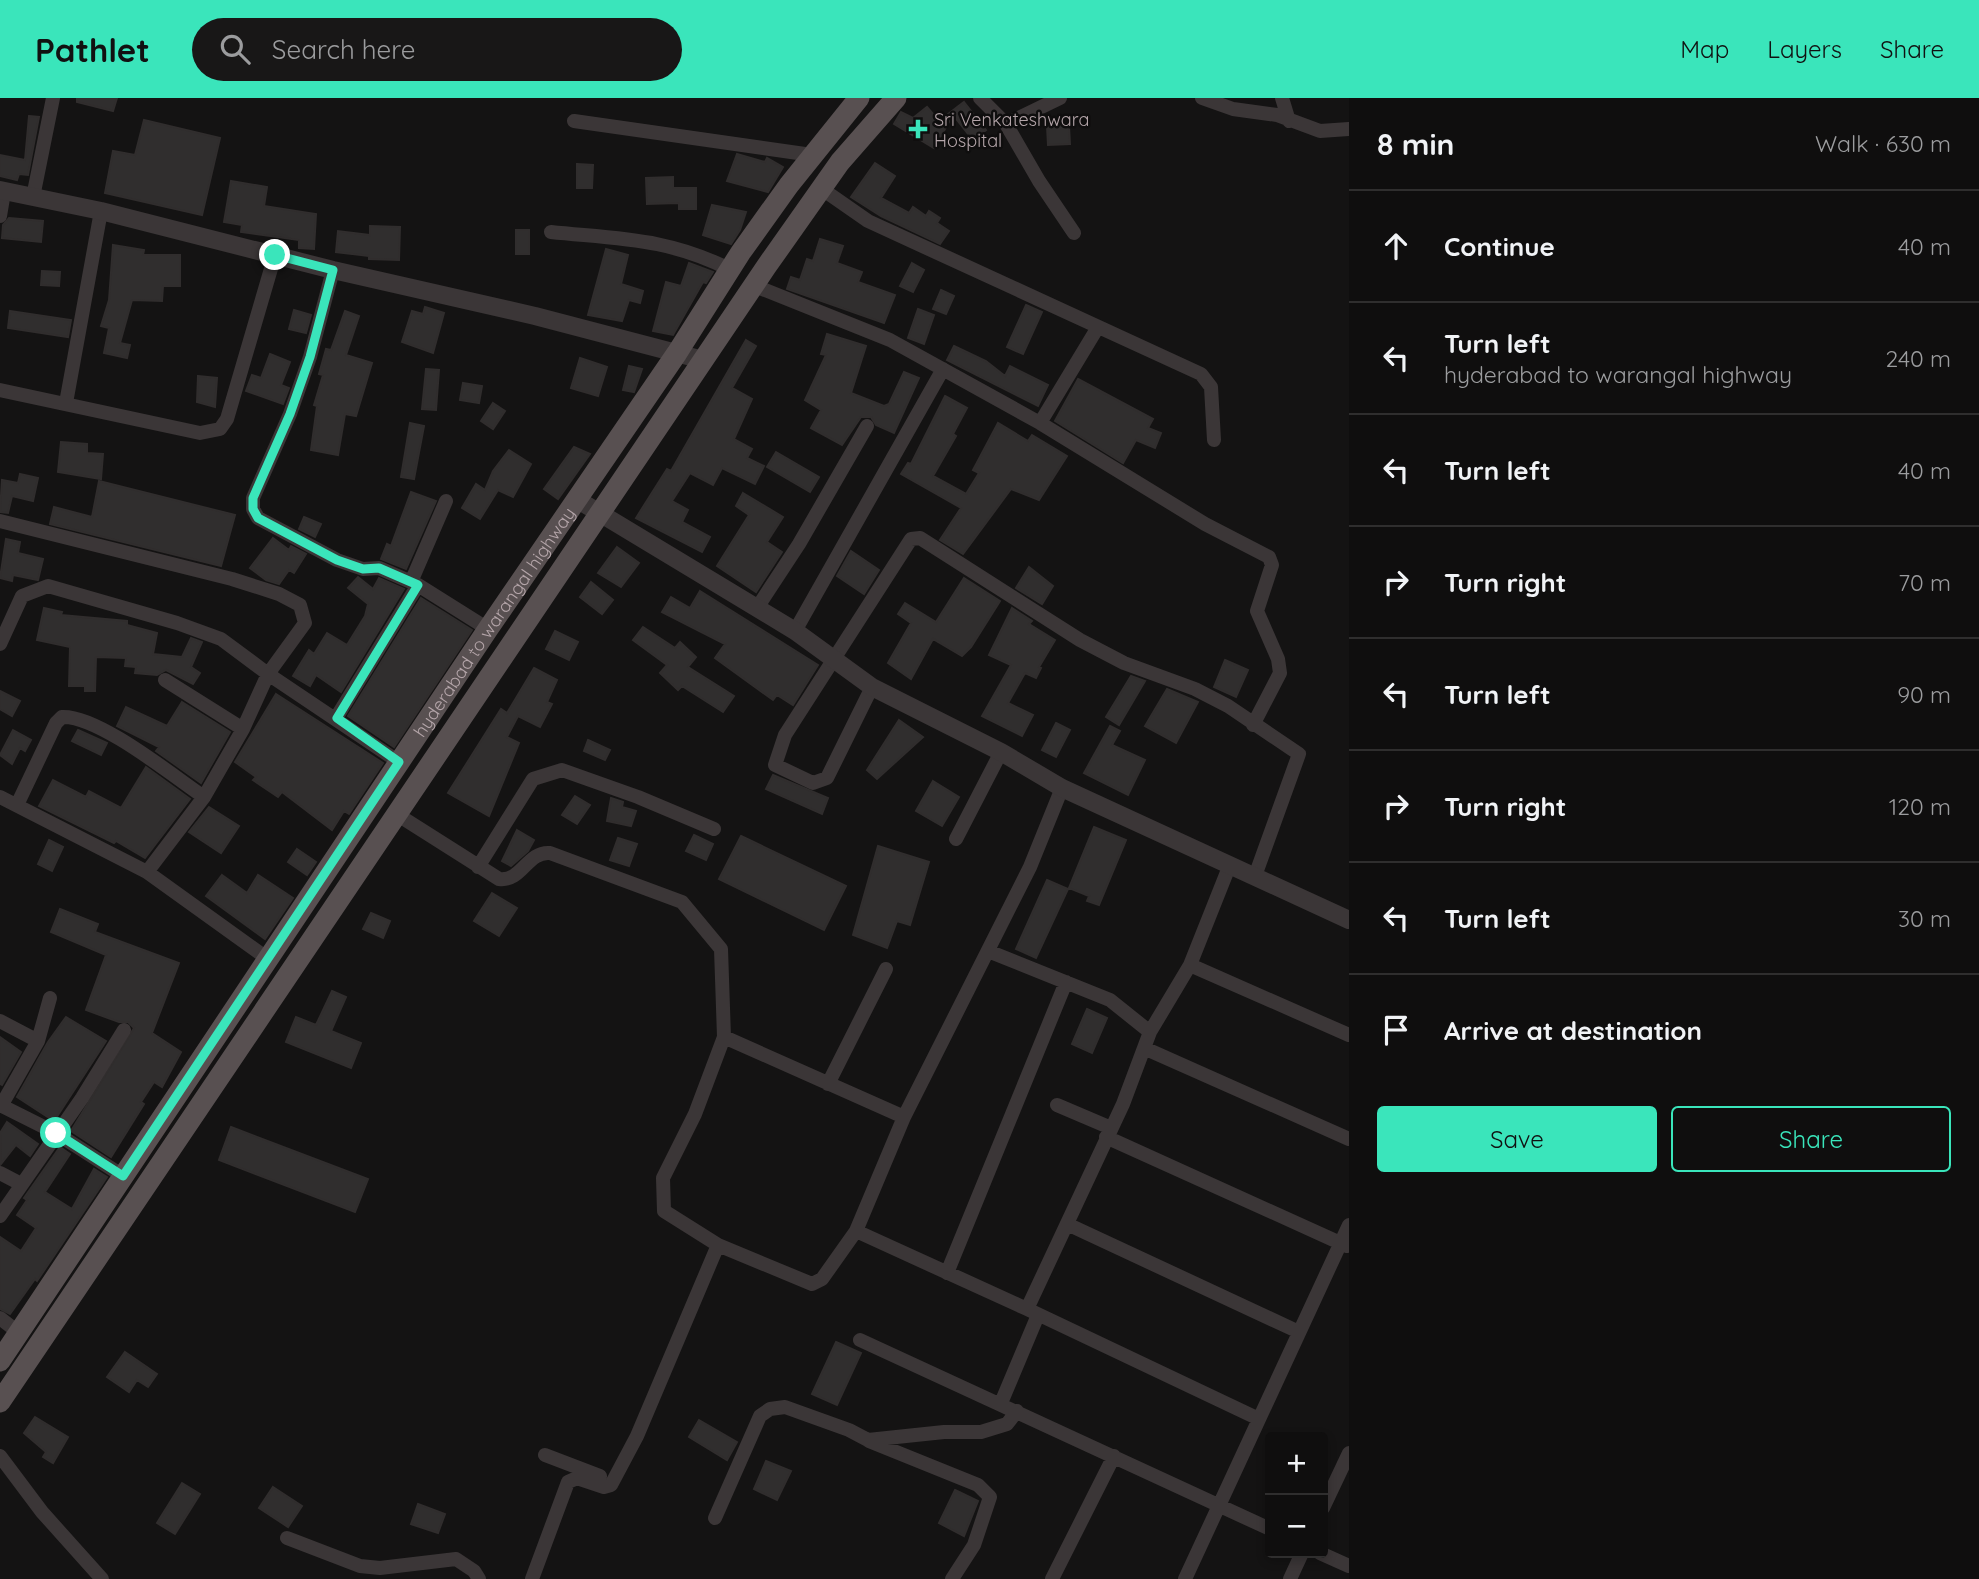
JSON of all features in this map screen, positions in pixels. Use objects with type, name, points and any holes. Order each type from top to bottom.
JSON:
[{"type":"main road","name":"hyderabad to warangal highway","points":[[0,1361],[731,270],[812,155],[859,98]]},
{"type":"main road","points":[[0,1402],[839,162],[896,98]]},
{"type":"street","points":[[33,197],[53,98]]},
{"type":"street","points":[[980,98],[1006,124],[1039,181],[1074,233]]},
{"type":"street","points":[[1006,124],[1060,98]]},
{"type":"street","points":[[1202,98],[1233,108],[1277,115],[1320,131],[1349,129]]},
{"type":"street","points":[[1282,98],[1289,121]]},
{"type":"street","points":[[574,121],[812,155]]},
{"type":"street","points":[[822,189],[867,221],[1201,374],[1211,387],[1214,440]]},
{"type":"street","points":[[0,216],[2,191],[33,197],[536,316],[703,360]]},
{"type":"street","points":[[66,403],[101,211]]},
{"type":"street","points":[[551,232],[658,242],[704,256],[731,270]]},
{"type":"street","points":[[0,390],[200,433],[220,429],[226,419],[275,255]]},
{"type":"street","points":[[333,270],[310,357],[290,414],[253,498],[253,509],[258,518],[337,560],[363,569],[379,568],[415,583],[488,629]]},
{"type":"street","points":[[755,286],[890,340],[1040,423],[1205,524],[1269,557],[1272,565],[1257,611],[1278,659],[1280,673],[1253,725]]},
{"type":"street","points":[[1040,423],[1098,327]]},
{"type":"street","points":[[795,631],[943,369]]},
{"type":"street","points":[[757,608],[799,544],[867,426]]},
{"type":"street","points":[[578,499],[795,631],[872,687],[1001,752],[1062,788],[1228,867],[1255,876],[1349,920]]},
{"type":"street","points":[[337,718],[415,583],[446,501]]},
{"type":"street","points":[[0,522],[232,579],[279,594],[300,605],[305,622],[268,674],[243,729],[204,797],[147,872]]},
{"type":"street","points":[[872,687],[827,778],[813,783],[775,765],[785,735],[832,659],[903,550],[911,539],[917,537],[1080,640],[1124,663],[1195,689],[1299,754],[1255,876]]},
{"type":"street","points":[[0,644],[22,596],[48,586],[177,622],[221,639],[399,762]]},
{"type":"street","points":[[165,680],[243,729]]},
{"type":"street","points":[[17,805],[56,723],[62,717],[72,716],[117,737],[204,797]]},
{"type":"street","points":[[956,839],[1001,752]]},
{"type":"street","points":[[478,867],[533,779],[562,770],[638,796],[714,829]]},
{"type":"street","points":[[398,815],[478,867],[506,880],[536,854],[550,853],[682,902],[721,949],[724,1037],[695,1114],[663,1178],[661,1200],[664,1211],[718,1245],[812,1284],[822,1279],[856,1231],[904,1117],[1030,867],[1062,788]]},
{"type":"street","points":[[0,797],[147,872],[268,959]]},
{"type":"street","points":[[1001,1404],[1032,1312],[1068,1224],[1150,1032],[1190,965],[1228,867]]},
{"type":"street","points":[[988,951],[1110,1000],[1150,1032]]},
{"type":"street","points":[[1190,965],[1349,1035]]},
{"type":"street","points":[[828,1084],[886,969]]},
{"type":"street","points":[[947,1273],[1066,982]]},
{"type":"street","points":[[50,998],[38,1041],[1,1105],[56,1133],[123,1176]]},
{"type":"street","points":[[0,1021],[38,1041]]},
{"type":"street","points":[[0,1216],[124,1030]]},
{"type":"street","points":[[724,1037],[904,1117]]},
{"type":"street","points":[[1144,1048],[1349,1139]]},
{"type":"street","points":[[1057,1105],[1345,1245]]},
{"type":"street","points":[[0,1173],[21,1184]]},
{"type":"street","points":[[1068,1224],[1299,1332]]},
{"type":"street","points":[[1185,1579],[1299,1332],[1345,1245],[1349,1224]]},
{"type":"street","points":[[856,1231],[1259,1419]]},
{"type":"street","points":[[531,1579],[568,1482],[577,1478],[604,1486],[611,1485],[671,1360],[718,1245]]},
{"type":"street","points":[[0,1318],[19,1334]]},
{"type":"street","points":[[860,1340],[1265,1528]]},
{"type":"street","points":[[715,1518],[761,1416],[770,1409],[785,1406],[978,1485],[990,1497],[974,1545],[952,1579]]},
{"type":"street","points":[[869,1440],[944,1432],[981,1432],[1007,1424],[1017,1411]]},
{"type":"street","points":[[1328,1497],[1349,1453]]},
{"type":"street","points":[[545,1455],[613,1481]]},
{"type":"street","points":[[0,1456],[43,1512],[102,1579]]},
{"type":"street","points":[[1052,1579],[1114,1456]]},
{"type":"street","points":[[287,1538],[360,1566],[380,1568],[456,1559],[474,1571],[479,1579]]},
{"type":"street","points":[[1328,1557],[1349,1566]]},
{"type":"street","points":[[1290,1579],[1300,1558]]},
{"type":"building","points":[[77,98],[117,98],[113,111],[77,102]]},
{"type":"building","points":[[964,102],[986,130],[973,140],[953,115],[934,148],[894,124],[901,112],[913,118],[927,107],[939,121]]},
{"type":"building","points":[[29,116],[39,117],[28,175],[19,174],[17,180],[0,176],[0,155],[25,160]]},
{"type":"building","points":[[144,120],[220,138],[202,215],[105,193],[113,151],[135,155]]},
{"type":"building","points":[[1047,126],[1069,126],[1070,144],[1048,145]]},
{"type":"building","points":[[737,154],[765,162],[767,158],[783,167],[768,192],[727,181]]},
{"type":"building","points":[[875,163],[895,176],[881,198],[909,213],[913,207],[926,216],[929,211],[940,218],[937,223],[949,231],[940,244],[881,216],[851,197]]},
{"type":"building","points":[[577,164],[593,165],[592,188],[577,188]]},
{"type":"building","points":[[673,177],[673,188],[696,188],[696,209],[679,209],[679,203],[647,204],[646,178]]},
{"type":"building","points":[[231,181],[267,187],[264,206],[316,214],[314,249],[299,248],[299,240],[241,232],[242,225],[224,222]]},
{"type":"building","points":[[712,205],[746,212],[740,230],[731,244],[703,235]]},
{"type":"building","points":[[9,218],[43,221],[41,242],[2,238],[3,225]]},
{"type":"building","points":[[370,226],[400,227],[399,260],[369,259],[369,256],[336,252],[338,231],[370,235]]},
{"type":"building","points":[[516,230],[529,230],[529,254],[516,254]]},
{"type":"building","points":[[820,239],[843,246],[837,263],[862,272],[858,282],[895,295],[884,323],[787,289],[791,277],[800,280],[807,259],[813,261]]},
{"type":"building","points":[[113,245],[144,250],[143,255],[180,255],[180,286],[163,286],[162,301],[132,300],[120,343],[130,345],[127,358],[104,353],[109,328],[101,326],[109,300]]},
{"type":"building","points":[[606,249],[628,255],[621,284],[643,291],[640,303],[629,300],[622,321],[588,315]]},
{"type":"building","points":[[689,263],[713,272],[706,283],[703,282],[673,335],[653,331],[666,282],[681,286]]},
{"type":"building","points":[[912,263],[924,270],[913,292],[900,286]]},
{"type":"building","points":[[42,271],[60,272],[59,286],[41,285]]},
{"type":"building","points":[[941,290],[954,296],[946,314],[933,309]]},
{"type":"building","points":[[1026,305],[1042,312],[1023,354],[1007,347]]},
{"type":"building","points":[[425,307],[444,313],[433,353],[402,342],[412,311],[423,314]]},
{"type":"building","points":[[918,309],[934,315],[924,344],[908,338]]},
{"type":"building","points":[[294,310],[311,315],[306,333],[289,329]]},
{"type":"building","points":[[10,311],[71,320],[68,337],[8,328]]},
{"type":"building","points":[[345,311],[359,316],[346,355],[372,363],[356,416],[345,414],[338,455],[311,450],[317,406],[314,405],[323,375],[319,374],[326,349],[331,350]]},
{"type":"building","points":[[827,334],[866,346],[851,393],[884,406],[889,404],[904,372],[919,378],[894,433],[876,425],[871,417],[861,417],[842,445],[811,428],[821,410],[805,400],[826,355],[821,354]]},
{"type":"building","points":[[746,340],[756,346],[732,388],[752,399],[734,439],[752,449],[747,458],[764,466],[755,484],[722,468],[713,485],[690,473],[672,501],[688,510],[682,522],[710,537],[702,552],[636,518],[667,469],[671,471]]},
{"type":"building","points":[[954,346],[986,361],[1005,376],[1010,366],[1048,385],[1038,406],[947,360]]},
{"type":"building","points":[[270,354],[290,362],[281,385],[289,388],[283,404],[246,391],[252,375],[261,378]]},
{"type":"building","points":[[580,358],[607,367],[598,396],[571,388]]},
{"type":"building","points":[[629,366],[642,369],[634,392],[623,390]]},
{"type":"building","points":[[426,369],[439,370],[436,410],[422,409]]},
{"type":"building","points":[[198,376],[217,378],[215,407],[197,402]]},
{"type":"building","points":[[1078,379],[1153,419],[1148,428],[1161,433],[1155,448],[1136,440],[1123,463],[1055,421]]},
{"type":"building","points":[[463,383],[482,386],[479,403],[460,400]]},
{"type":"building","points":[[945,396],[967,408],[953,434],[956,436],[933,476],[966,494],[979,473],[973,470],[998,423],[1028,441],[1032,435],[1067,456],[1039,500],[1011,489],[963,554],[940,540],[961,508],[901,474],[908,463],[911,464]]},
{"type":"building","points":[[493,403],[505,411],[493,429],[481,421]]},
{"type":"building","points":[[410,423],[424,426],[414,479],[401,477]]},
{"type":"building","points":[[61,442],[87,444],[87,453],[103,454],[101,479],[58,472]]},
{"type":"building","points":[[574,447],[590,454],[558,499],[544,489]]},
{"type":"building","points":[[509,450],[531,464],[513,497],[498,490],[480,519],[462,508],[476,484],[485,490],[493,471]]},
{"type":"building","points":[[776,452],[819,477],[810,492],[767,467]]},
{"type":"building","points":[[20,474],[38,478],[33,501],[12,496],[8,513],[0,512],[2,480],[18,483]]},
{"type":"building","points":[[99,481],[235,515],[221,566],[50,524],[54,507],[92,517]]},
{"type":"building","points":[[411,492],[436,501],[406,569],[381,559],[387,544],[391,546]]},
{"type":"building","points":[[743,493],[783,517],[767,542],[782,552],[756,592],[717,566],[749,515],[736,506]]},
{"type":"building","points":[[304,517],[321,524],[315,537],[299,529]]},
{"type":"building","points":[[273,538],[289,550],[291,546],[306,554],[294,573],[289,570],[279,584],[266,580],[250,568]]},
{"type":"building","points":[[6,539],[20,542],[18,553],[43,559],[38,580],[13,575],[12,581],[0,578]]},
{"type":"building","points":[[617,547],[639,563],[621,587],[598,573]]},
{"type":"building","points":[[851,551],[879,570],[864,594],[837,576]]},
{"type":"building","points":[[1029,567],[1053,586],[1042,604],[1016,588]]},
{"type":"building","points":[[358,577],[373,589],[379,578],[404,589],[341,692],[316,675],[310,686],[293,676],[309,650],[314,654],[327,633],[347,645],[365,616],[368,604],[348,588]]},
{"type":"building","points":[[964,578],[1000,601],[971,647],[962,656],[933,639],[911,679],[888,663],[911,623],[898,614],[905,603],[936,622]]},
{"type":"building","points":[[591,582],[613,600],[602,614],[580,597]]},
{"type":"building","points":[[700,591],[818,665],[793,705],[777,695],[773,700],[715,658],[725,644],[662,612],[671,597],[690,608]]},
{"type":"building","points":[[421,598],[472,630],[394,747],[348,716]]},
{"type":"building","points":[[44,608],[62,612],[61,615],[127,621],[127,625],[157,633],[153,654],[182,657],[191,638],[202,642],[191,667],[200,673],[193,684],[166,670],[157,675],[135,673],[136,667],[125,666],[126,658],[96,657],[95,691],[85,691],[85,686],[69,686],[70,647],[37,640]]},
{"type":"building","points":[[1012,608],[1032,621],[1029,624],[1055,640],[1039,667],[1041,668],[1036,678],[1025,673],[1008,703],[1033,715],[1022,736],[982,716],[1011,665],[989,655]]},
{"type":"building","points":[[643,627],[675,648],[680,642],[696,657],[688,667],[734,696],[723,712],[682,686],[678,690],[660,673],[667,665],[633,640]]},
{"type":"building","points":[[555,631],[578,642],[569,660],[546,649]]},
{"type":"building","points":[[1225,660],[1248,670],[1236,697],[1214,687]]},
{"type":"building","points":[[534,668],[557,680],[547,702],[552,704],[540,727],[518,716],[507,737],[519,743],[489,816],[448,793],[501,709],[507,713]]},
{"type":"building","points":[[1131,676],[1145,681],[1119,725],[1106,717]]},
{"type":"building","points":[[1167,689],[1198,702],[1176,743],[1145,726]]},
{"type":"building","points":[[0,691],[20,701],[12,716],[0,709]]},
{"type":"building","points":[[276,694],[383,763],[349,814],[344,811],[332,830],[282,792],[278,797],[253,780],[256,777],[235,762]]},
{"type":"building","points":[[182,702],[230,732],[201,783],[156,751],[159,747],[117,726],[126,707],[167,726]]},
{"type":"building","points":[[899,720],[923,737],[877,779],[867,770]]},
{"type":"building","points":[[1056,723],[1070,730],[1056,757],[1042,750]]},
{"type":"building","points":[[1110,726],[1120,731],[1112,745],[1145,760],[1128,795],[1084,773]]},
{"type":"building","points":[[13,730],[31,740],[25,751],[20,748],[12,764],[0,755]]},
{"type":"building","points":[[78,730],[107,743],[101,755],[72,741]]},
{"type":"building","points":[[588,740],[610,750],[605,760],[584,751]]},
{"type":"building","points":[[146,767],[190,799],[145,858],[116,841],[114,843],[39,806],[53,780],[86,797],[89,791],[121,808]]},
{"type":"building","points":[[773,775],[828,798],[822,814],[766,789]]},
{"type":"building","points":[[933,781],[959,797],[942,826],[916,811]]},
{"type":"building","points":[[575,796],[590,805],[577,824],[562,815]]},
{"type":"building","points":[[611,798],[623,802],[622,807],[636,811],[631,826],[607,821]]},
{"type":"building","points":[[209,807],[239,826],[221,853],[189,832]]},
{"type":"building","points":[[1094,827],[1126,840],[1099,905],[1087,901],[1089,896],[1069,888]]},
{"type":"building","points":[[517,830],[534,840],[528,851],[511,866],[502,861]]},
{"type":"building","points":[[694,835],[713,844],[706,860],[686,851]]},
{"type":"building","points":[[741,836],[846,886],[824,930],[719,879]]},
{"type":"building","points":[[618,838],[637,844],[629,866],[610,860]]},
{"type":"building","points":[[49,840],[63,847],[52,871],[38,864]]},
{"type":"building","points":[[878,846],[929,862],[910,925],[897,921],[887,948],[853,935]]},
{"type":"building","points":[[297,849],[316,862],[307,875],[288,862]]},
{"type":"building","points":[[222,875],[247,893],[258,875],[293,898],[265,939],[206,896]]},
{"type":"building","points":[[1047,880],[1068,889],[1036,958],[1016,949]]},
{"type":"building","points":[[492,893],[517,908],[499,936],[474,921]]},
{"type":"building","points":[[60,909],[98,924],[95,932],[179,963],[152,1033],[181,1052],[162,1087],[154,1082],[141,1102],[144,1104],[111,1157],[71,1131],[134,1028],[128,1022],[119,1022],[86,1010],[106,955],[51,932]]},
{"type":"building","points":[[371,913],[390,921],[383,938],[363,929]]},
{"type":"building","points":[[332,991],[346,997],[331,1031],[361,1043],[351,1068],[286,1042],[296,1017],[316,1025]]},
{"type":"building","points":[[1087,1009],[1107,1018],[1092,1053],[1072,1044]]},
{"type":"building","points":[[66,1017],[106,1041],[54,1121],[17,1097],[48,1042]]},
{"type":"building","points":[[0,1037],[21,1052],[2,1085],[0,1084]]},
{"type":"building","points":[[7,1122],[38,1144],[30,1156],[16,1145],[1,1164],[0,1133]]},
{"type":"building","points":[[231,1127],[368,1179],[355,1212],[219,1160]]},
{"type":"building","points":[[60,1147],[70,1154],[45,1192],[72,1209],[94,1169],[107,1177],[37,1281],[35,1279],[10,1314],[0,1309],[0,1237],[21,1251],[36,1228],[17,1215],[27,1200],[24,1198]]},
{"type":"building","points":[[836,1342],[861,1353],[837,1405],[812,1394]]},
{"type":"building","points":[[125,1352],[157,1374],[148,1387],[137,1380],[129,1392],[107,1377]]},
{"type":"building","points":[[35,1417],[68,1437],[53,1463],[43,1457],[46,1452],[24,1433]]},
{"type":"building","points":[[699,1420],[737,1442],[727,1460],[689,1437]]},
{"type":"building","points":[[766,1461],[791,1471],[777,1500],[754,1489]]},
{"type":"building","points":[[182,1483],[200,1494],[175,1534],[157,1523]]},
{"type":"building","points":[[273,1487],[302,1506],[288,1527],[259,1508]]},
{"type":"building","points":[[955,1490],[978,1501],[964,1536],[939,1523]]},
{"type":"building","points":[[418,1504],[445,1514],[438,1533],[411,1524]]},
{"type":"place","name":"Sri Venkateshwara Hospital","points":[[918,129]]},
{"type":"route","points":[[56,1133],[123,1176],[399,762],[337,718],[418,585],[379,568],[363,569],[337,560],[258,518],[253,509],[253,498],[290,414],[310,357],[333,270],[275,255]]}]
